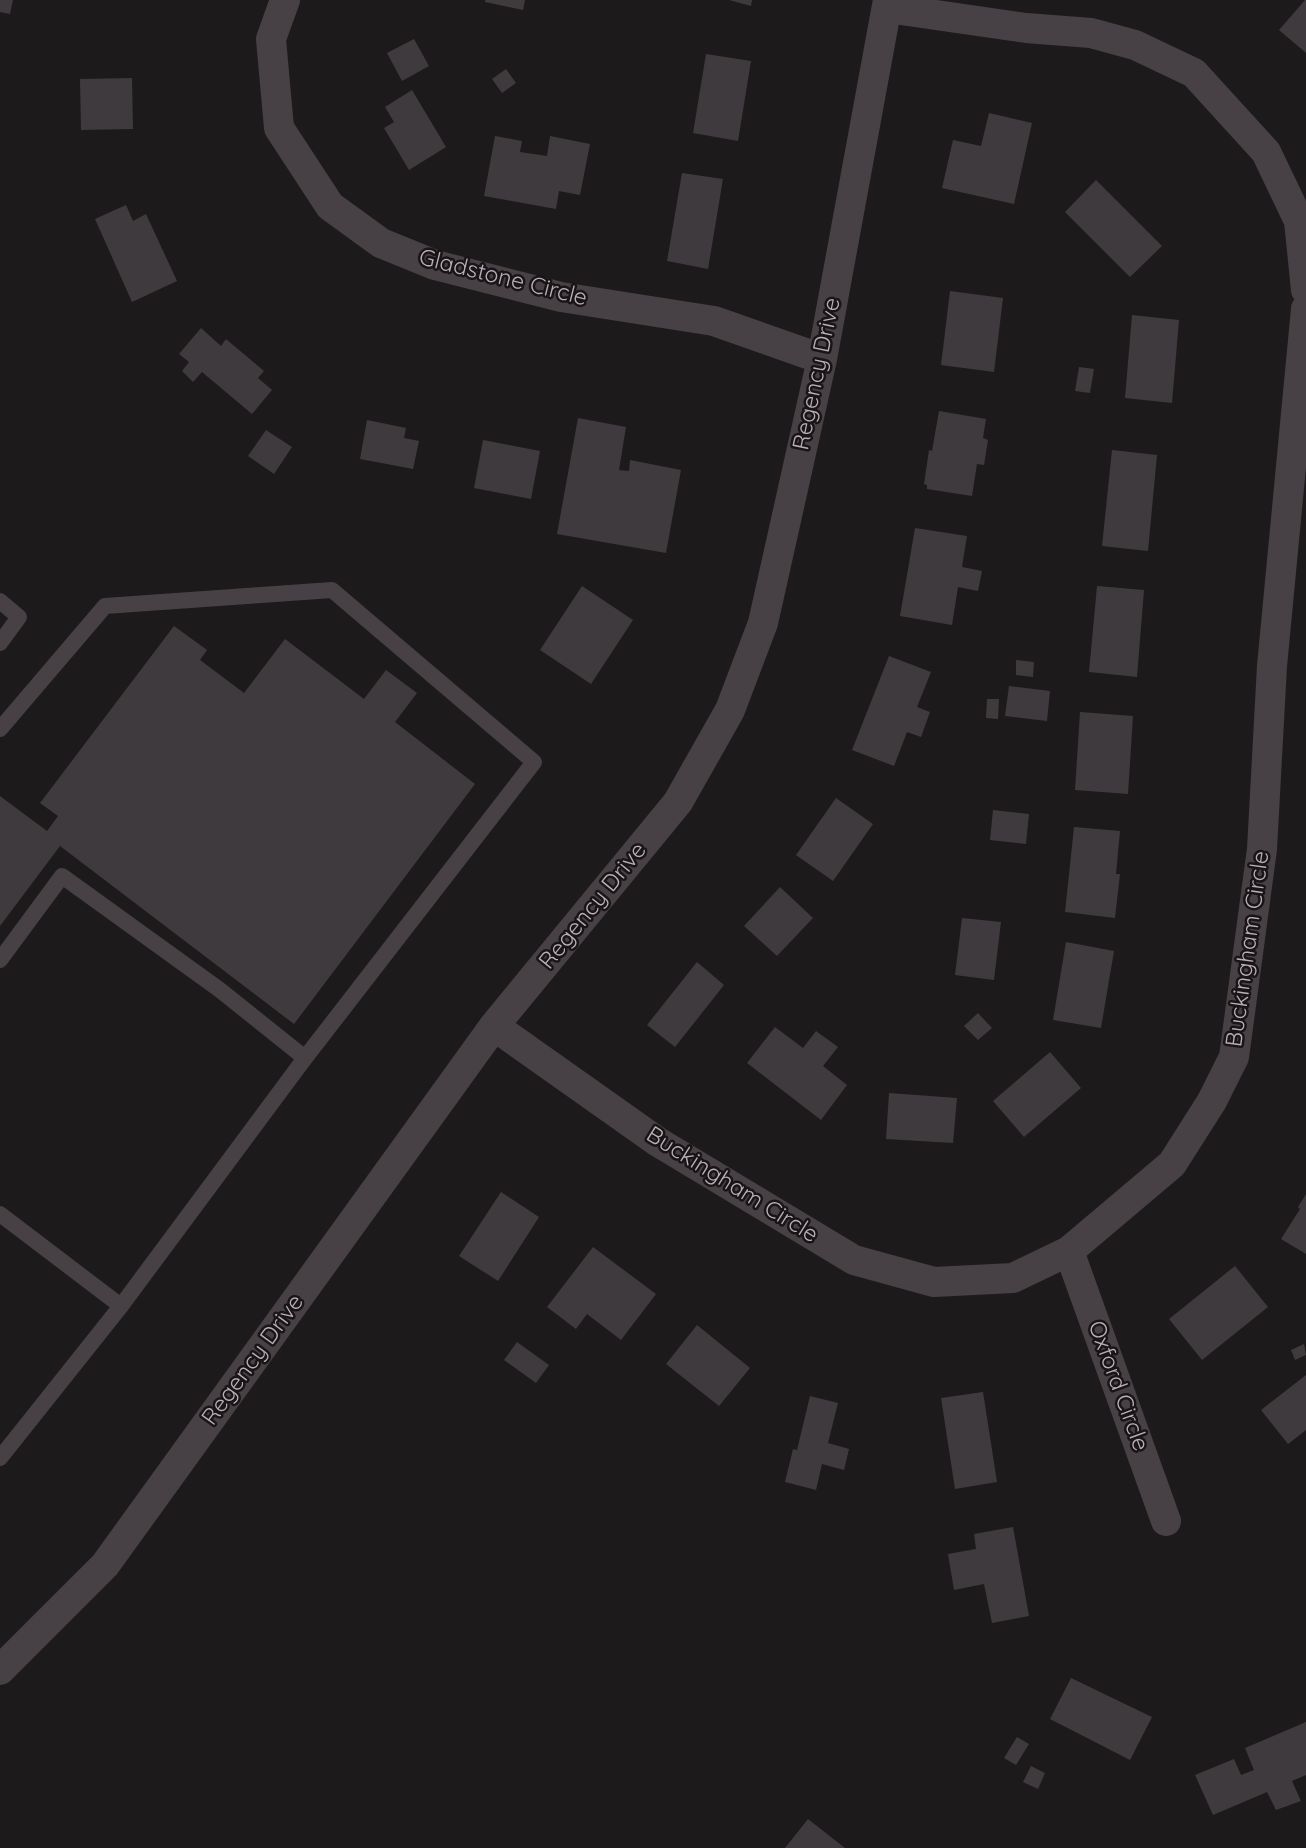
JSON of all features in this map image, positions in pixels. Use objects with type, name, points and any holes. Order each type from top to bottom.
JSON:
[{"type":"street","name":"Gladstone Circle","points":[[285,0],[271,39],[279,128],[330,206],[380,243],[435,265],[561,296],[713,321],[822,359]]},
{"type":"street","name":"Regency Drive","points":[[0,1670],[106,1564],[494,1026],[678,802],[730,710],[763,623],[822,359],[888,4]]},
{"type":"street","points":[[888,4],[1026,28],[1091,33],[1135,44],[1194,74],[1266,152],[1299,221],[1306,290]]},
{"type":"street","name":"Buckingham Circle","points":[[494,1026],[658,1142],[855,1260],[934,1282],[1013,1278],[1069,1251],[1171,1164],[1212,1101],[1234,1057],[1262,849],[1272,666],[1306,309]]},
{"type":"street","name":"Oxford Circle","points":[[1069,1251],[1167,1521]]},
{"type":"lane","points":[[0,729],[104,606],[332,590],[534,762],[305,1058],[121,1306],[0,1458]]},
{"type":"lane","points":[[0,601],[19,617],[0,643]]},
{"type":"lane","points":[[0,960],[62,876],[220,990],[305,1058]]},
{"type":"lane","points":[[0,1214],[121,1306]]},
{"type":"building","points":[[0,0],[13,0],[10,14],[0,12]]},
{"type":"building","points":[[485,0],[525,0],[523,10]]},
{"type":"building","points":[[729,0],[752,0],[751,6]]},
{"type":"building","points":[[1306,0],[1306,53],[1279,30]]},
{"type":"building","points":[[414,39],[429,66],[402,81],[387,53]]},
{"type":"building","points":[[706,54],[751,61],[738,141],[693,133]]},
{"type":"building","points":[[506,69],[516,83],[502,93],[492,79]]},
{"type":"building","points":[[132,78],[133,129],[81,130],[80,79]]},
{"type":"building","points":[[412,90],[446,147],[409,170],[384,128],[394,122],[385,107]]},
{"type":"building","points":[[989,113],[1032,123],[1014,204],[942,188],[953,140],[981,146]]},
{"type":"building","points":[[495,136],[522,141],[520,152],[547,156],[550,136],[590,144],[580,195],[559,191],[556,209],[484,196]]},
{"type":"building","points":[[682,173],[723,179],[708,269],[667,261]]},
{"type":"building","points":[[1096,180],[1162,246],[1130,277],[1065,212]]},
{"type":"building","points":[[126,205],[133,221],[146,214],[177,281],[132,302],[95,219]]},
{"type":"building","points":[[950,291],[1003,298],[994,372],[941,365]]},
{"type":"building","points":[[1132,315],[1179,320],[1172,403],[1125,398]]},
{"type":"building","points":[[201,328],[221,346],[226,339],[264,371],[258,378],[272,390],[252,414],[202,372],[193,382],[182,371],[189,362],[179,354]]},
{"type":"building","points":[[1079,367],[1094,369],[1090,393],[1075,391]]},
{"type":"building","points":[[939,411],[986,419],[983,438],[988,440],[984,465],[977,464],[972,496],[927,489],[924,484]]},
{"type":"building","points":[[578,418],[626,427],[619,470],[629,471],[630,460],[681,470],[666,553],[557,534]]},
{"type":"building","points":[[367,420],[406,428],[404,438],[419,441],[413,469],[360,459]]},
{"type":"building","points":[[266,430],[292,447],[274,474],[248,456]]},
{"type":"building","points":[[483,440],[540,451],[531,499],[474,488]]},
{"type":"building","points":[[1112,450],[1157,455],[1148,551],[1102,546]]},
{"type":"building","points":[[915,528],[967,536],[962,567],[982,571],[978,591],[958,587],[952,625],[900,616]]},
{"type":"building","points":[[582,586],[633,620],[591,684],[540,650]]},
{"type":"building","points":[[1097,586],[1144,590],[1137,677],[1089,672]]},
{"type":"building","points":[[174,626],[207,650],[200,660],[244,693],[285,639],[364,699],[386,670],[417,693],[395,722],[475,784],[294,1024],[60,846],[0,926],[0,796],[47,831],[58,816],[40,803]]},
{"type":"building","points":[[889,656],[931,672],[917,707],[930,712],[921,737],[907,732],[894,766],[852,750]]},
{"type":"building","points":[[1016,660],[1034,662],[1033,677],[1016,675]]},
{"type":"building","points":[[1009,686],[1050,691],[1047,721],[1005,716]]},
{"type":"building","points":[[987,699],[999,699],[998,719],[986,718]]},
{"type":"building","points":[[1080,712],[1133,716],[1128,794],[1075,790]]},
{"type":"building","points":[[836,798],[873,824],[833,881],[796,855]]},
{"type":"building","points":[[993,810],[1029,814],[1026,844],[990,840]]},
{"type":"building","points":[[1074,827],[1120,831],[1116,874],[1120,874],[1115,918],[1065,912]]},
{"type":"building","points":[[780,887],[813,918],[777,956],[744,926]]},
{"type":"building","points":[[962,918],[1001,922],[994,980],[955,975]]},
{"type":"building","points":[[1066,942],[1114,951],[1101,1028],[1053,1020]]},
{"type":"building","points":[[697,962],[724,985],[675,1047],[647,1025]]},
{"type":"building","points":[[978,1013],[992,1028],[978,1040],[964,1026]]},
{"type":"building","points":[[775,1027],[803,1048],[816,1031],[838,1047],[823,1066],[847,1085],[821,1120],[747,1063]]},
{"type":"building","points":[[1050,1052],[1081,1088],[1024,1137],[993,1101]]},
{"type":"building","points":[[889,1093],[957,1098],[953,1143],[886,1139]]},
{"type":"building","points":[[501,1192],[539,1217],[498,1281],[459,1256]]},
{"type":"building","points":[[1306,1194],[1306,1254],[1281,1239]]},
{"type":"building","points":[[593,1247],[656,1294],[621,1340],[587,1314],[576,1329],[547,1307]]},
{"type":"building","points":[[1235,1266],[1268,1307],[1202,1360],[1169,1319]]},
{"type":"building","points":[[697,1325],[750,1368],[719,1406],[666,1364]]},
{"type":"building","points":[[517,1342],[549,1365],[536,1383],[504,1360]]},
{"type":"building","points":[[1304,1344],[1306,1355],[1295,1360],[1291,1350]]},
{"type":"building","points":[[1306,1375],[1306,1430],[1288,1444],[1261,1410]]},
{"type":"building","points":[[983,1392],[997,1482],[955,1489],[941,1398]]},
{"type":"building","points":[[810,1396],[838,1403],[828,1443],[849,1449],[844,1470],[822,1464],[816,1490],[785,1482],[793,1449],[797,1450]]},
{"type":"building","points":[[1013,1527],[1029,1616],[992,1623],[984,1584],[954,1590],[948,1554],[976,1549],[974,1534]]},
{"type":"building","points":[[1071,1678],[1152,1717],[1130,1760],[1050,1719]]},
{"type":"building","points":[[1306,1722],[1306,1775],[1292,1781],[1301,1801],[1276,1810],[1267,1792],[1213,1815],[1195,1775],[1234,1759],[1241,1775],[1254,1770],[1245,1748]]},
{"type":"building","points":[[1017,1737],[1029,1744],[1016,1765],[1004,1758]]},
{"type":"building","points":[[1031,1766],[1045,1773],[1038,1789],[1023,1782]]},
{"type":"building","points":[[808,1819],[845,1848],[785,1848]]}]
